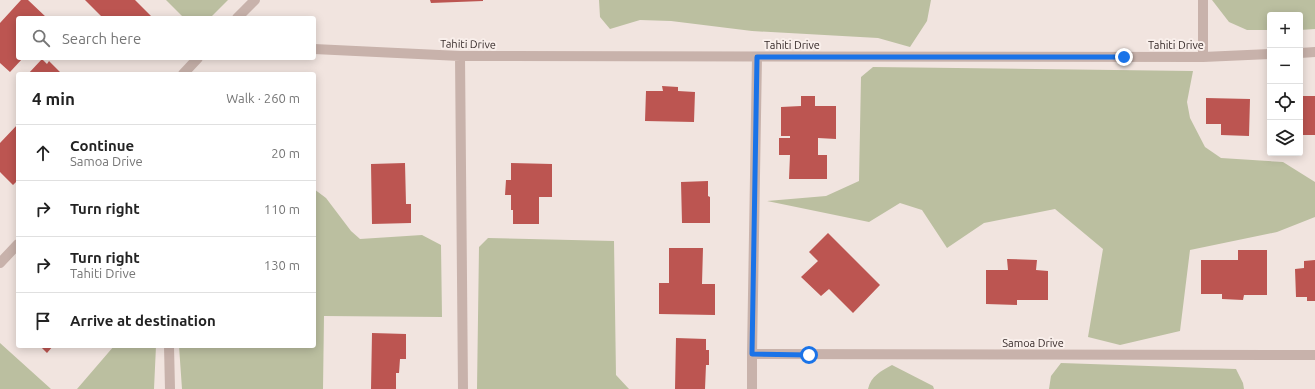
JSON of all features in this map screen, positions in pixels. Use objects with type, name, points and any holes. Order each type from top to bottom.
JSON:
[{"type":"street","points":[[239,16],[254,0]]},
{"type":"street","points":[[1203,0],[1203,57]]},
{"type":"street","name":"Tahiti Drive","points":[[316,49],[460,56],[1203,57],[1267,54]]},
{"type":"street","points":[[1303,53],[1315,52]]},
{"type":"street","points":[[460,56],[463,389]]},
{"type":"street","points":[[752,389],[757,57]]},
{"type":"street","points":[[185,72],[196,60]]},
{"type":"street","points":[[0,263],[16,246]]},
{"type":"street","points":[[169,348],[170,389]]},
{"type":"street","name":"Samoa Drive","points":[[752,354],[1315,355]]},
{"type":"green space","points":[[166,0],[228,0],[212,16],[182,16]]},
{"type":"green space","points":[[599,0],[931,0],[927,21],[910,47],[878,38],[752,31],[671,21],[640,20],[610,29],[600,17]]},
{"type":"green space","points":[[1212,0],[1315,0],[1315,29],[1303,30],[1303,12],[1267,12],[1267,30],[1247,30],[1229,22]]},
{"type":"green space","points":[[873,67],[1193,71],[1187,102],[1190,118],[1205,147],[1221,158],[1283,162],[1315,182],[1315,217],[1277,232],[1190,250],[1180,331],[1120,345],[1088,337],[1103,249],[1055,209],[984,223],[947,248],[922,210],[900,203],[869,222],[767,201],[826,196],[859,181],[861,77]]},
{"type":"green space","points":[[316,190],[326,198],[351,231],[360,239],[422,235],[441,245],[442,317],[324,316],[323,389],[182,389],[179,348],[316,348]]},
{"type":"green space","points":[[488,238],[614,241],[616,375],[629,389],[477,389],[479,247]]},
{"type":"green space","points":[[0,343],[51,389],[0,389]]},
{"type":"green space","points":[[112,348],[156,348],[154,389],[77,389]]},
{"type":"green space","points":[[1061,363],[1236,369],[1243,383],[1244,389],[1049,389],[1051,376]]},
{"type":"green space","points":[[892,365],[933,386],[934,389],[868,389],[869,384],[874,377]]},
{"type":"building","points":[[21,0],[28,0],[45,16],[16,16],[16,60],[21,60],[10,72],[0,63],[0,23]]},
{"type":"building","points":[[85,0],[135,0],[151,16],[101,16]]},
{"type":"building","points":[[430,0],[483,0],[483,1],[431,3]]},
{"type":"building","points":[[41,60],[43,60],[47,64],[49,61],[60,72],[30,72]]},
{"type":"building","points":[[662,86],[678,87],[678,91],[695,92],[694,122],[645,121],[646,91],[663,91]]},
{"type":"building","points":[[801,96],[815,96],[815,106],[836,106],[836,139],[818,138],[818,155],[827,155],[827,179],[789,179],[790,155],[779,155],[779,138],[790,138],[790,136],[781,136],[781,107],[801,106]]},
{"type":"building","points":[[1303,96],[1315,96],[1315,135],[1303,135]]},
{"type":"building","points":[[1206,98],[1250,99],[1249,136],[1221,135],[1221,124],[1206,124]]},
{"type":"building","points":[[16,126],[16,182],[13,185],[0,172],[0,143]]},
{"type":"building","points":[[405,163],[406,204],[411,204],[411,223],[372,224],[371,164]]},
{"type":"building","points":[[511,163],[552,164],[552,197],[539,197],[539,224],[513,224],[511,195],[505,195],[506,180],[511,180]]},
{"type":"building","points":[[708,181],[708,196],[710,197],[710,223],[682,223],[681,182]]},
{"type":"building","points":[[828,233],[880,285],[853,313],[829,289],[821,296],[801,277],[818,261],[809,252]]},
{"type":"building","points":[[669,248],[703,248],[702,284],[715,284],[715,315],[659,314],[659,283],[669,283]]},
{"type":"building","points":[[1238,250],[1267,250],[1267,295],[1244,295],[1243,300],[1222,299],[1222,294],[1201,294],[1201,260],[1238,260]]},
{"type":"building","points":[[1007,259],[1037,260],[1036,270],[1048,271],[1048,300],[1017,300],[1017,305],[986,304],[986,270],[1008,270]]},
{"type":"building","points":[[1315,260],[1315,301],[1307,301],[1307,297],[1296,297],[1295,269],[1304,268],[1304,261]]},
{"type":"building","points":[[372,333],[406,334],[406,359],[400,359],[399,373],[396,373],[396,389],[371,389]]},
{"type":"building","points":[[676,338],[706,339],[706,350],[709,350],[709,365],[706,365],[705,389],[675,389]]},
{"type":"building","points":[[42,348],[51,348],[47,353]]},
{"type":"route","points":[[809,355],[752,354],[757,57],[1124,57]]}]
